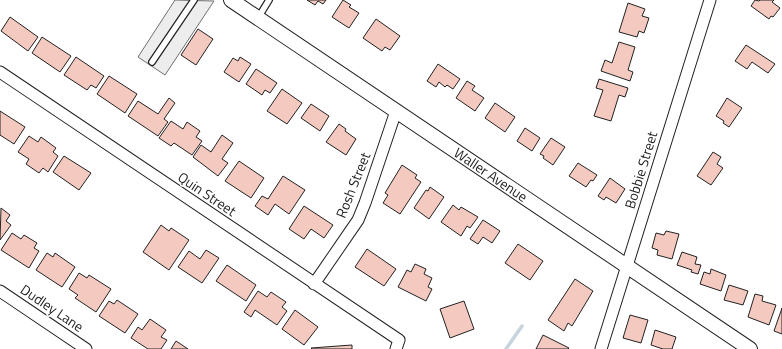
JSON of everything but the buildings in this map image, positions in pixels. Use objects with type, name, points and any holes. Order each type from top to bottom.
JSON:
[{"type":"street","name":"Bobbie Street","points":[[601,349],[710,0]]},
{"type":"street","name":"Waller Avenue","points":[[236,1],[258,18],[750,349]]},
{"type":"street","name":"Quin Street","points":[[0,72],[314,284],[397,344]]},
{"type":"street","name":"Rosh Street","points":[[314,284],[358,220],[396,111]]},
{"type":"street","name":"Dudley Lane","points":[[0,291],[86,349]]},
{"type":"lane","points":[[152,62],[194,0]]},
{"type":"lane","points":[[258,18],[270,0]]},
{"type":"shaded area","points":[[175,0],[214,1],[165,75],[138,57]]},
{"type":"waterway","points":[[506,349],[522,326]]}]
